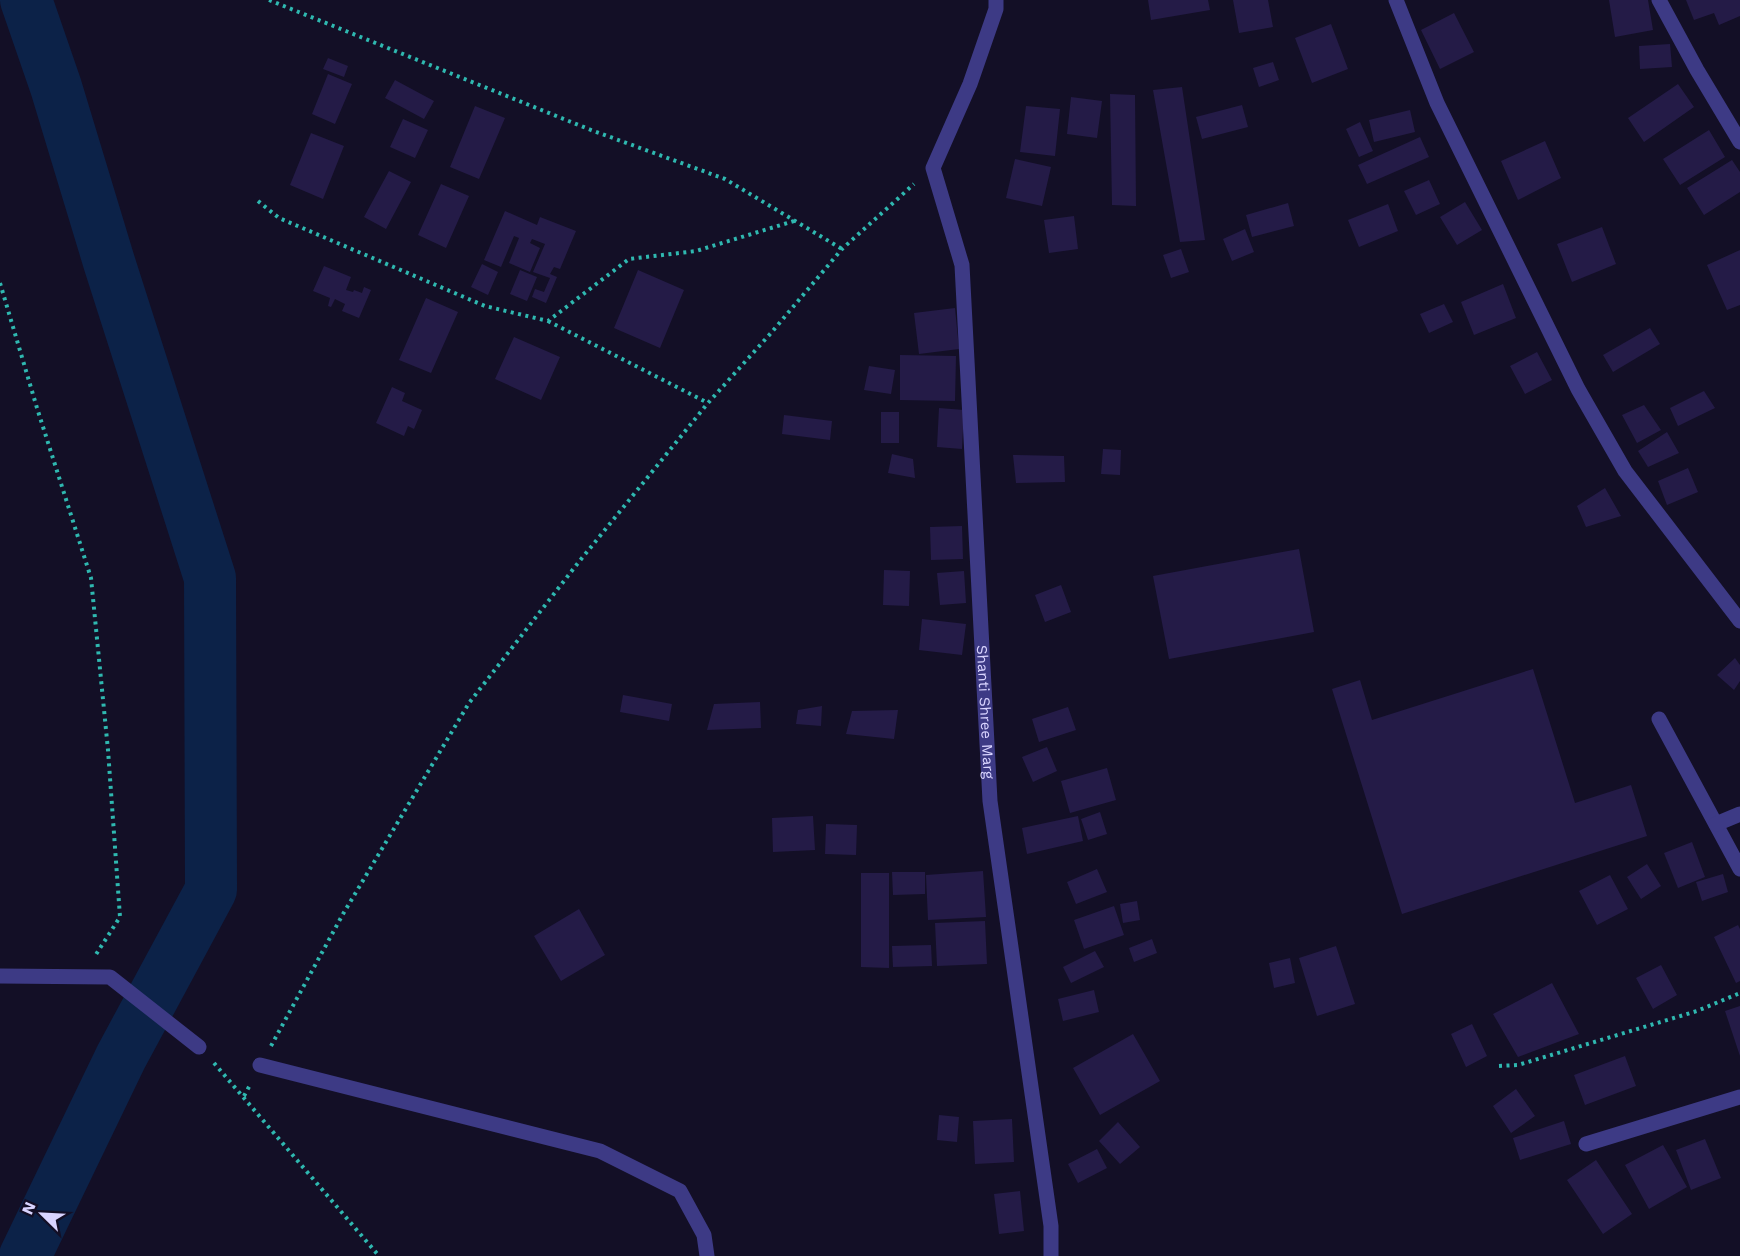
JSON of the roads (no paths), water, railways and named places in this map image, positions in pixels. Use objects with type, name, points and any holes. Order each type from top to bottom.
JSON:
[{"type":"street","name":"Shanti Shree Marg","points":[[996,0],[996,9],[970,84],[933,168],[962,265],[990,801],[1051,1226],[1051,1256]]},
{"type":"street","points":[[1396,0],[1437,104],[1578,389],[1625,471],[1740,621]]},
{"type":"street","points":[[1659,0],[1740,142]]},
{"type":"street","points":[[1659,720],[1740,869]]},
{"type":"street","points":[[1716,824],[1740,814]]},
{"type":"street","points":[[0,976],[110,977],[199,1047]]},
{"type":"street","points":[[261,1065],[600,1151],[680,1191],[704,1235],[707,1256]]},
{"type":"street","points":[[1586,1144],[1740,1096]]},
{"type":"waterway","points":[[25,1256],[121,1057],[211,890],[210,578],[109,262],[56,87],[26,0]]}]
